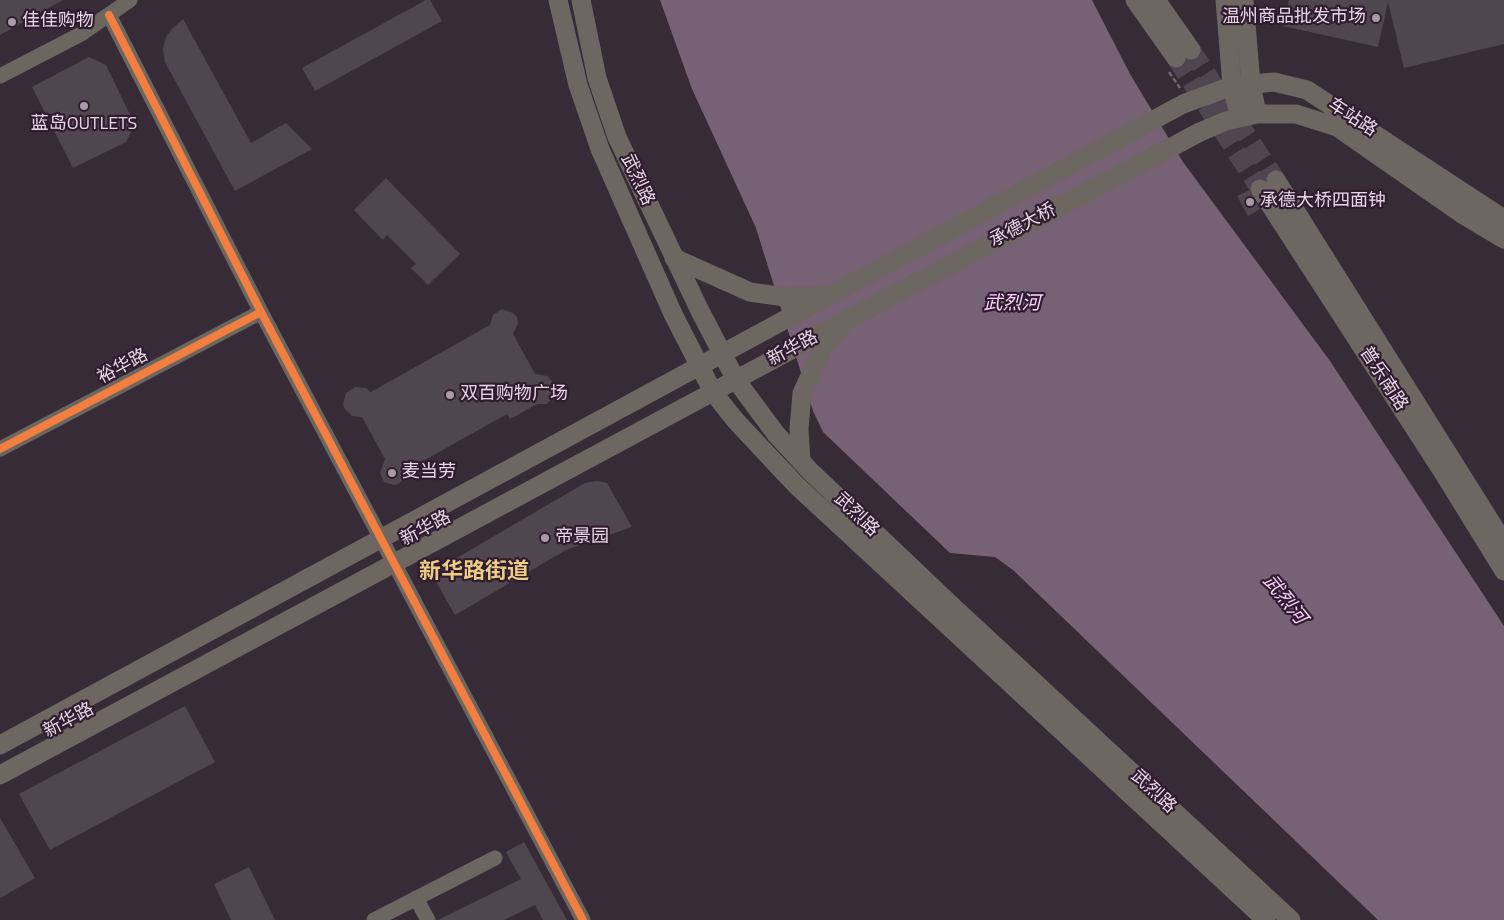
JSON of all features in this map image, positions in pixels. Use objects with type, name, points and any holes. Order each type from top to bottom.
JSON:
[{"type":"main road","name":"武烈路","points":[[558,0],[578,84],[600,148],[673,314],[713,392],[735,420],[796,485],[1266,920]]},
{"type":"main road","name":"武烈路","points":[[582,0],[597,78],[617,137],[674,258],[736,380],[776,434],[801,462],[952,606],[1291,920]]},
{"type":"main road","points":[[1135,0],[1184,54],[1156,0]]},
{"type":"main road","points":[[1225,0],[1232,86],[1249,116]]},
{"type":"main road","points":[[1244,0],[1250,84],[1249,116]]},
{"type":"main road","name":"车站路","points":[[1183,104],[1232,86],[1274,82],[1307,90],[1504,219]]},
{"type":"main road","name":"承德大桥","points":[[830,294],[1183,104]]},
{"type":"main road","name":"车站路","points":[[1200,132],[1226,121],[1249,116],[1296,114],[1337,127],[1462,214],[1504,239]]},
{"type":"main road","name":"承德大桥","points":[[845,321],[1200,132]]},
{"type":"main road","name":"普乐南路","points":[[1504,542],[1268,185],[1504,571]]},
{"type":"main road","points":[[674,258],[750,292],[785,297],[830,294]]},
{"type":"main road","name":"新华路","points":[[0,745],[830,294]]},
{"type":"main road","name":"新华路","points":[[0,775],[845,321]]},
{"type":"main road","points":[[801,462],[799,429],[802,393],[823,348],[845,321]]},
{"type":"street","points":[[0,76],[80,34],[109,16],[124,2]]},
{"type":"street","points":[[109,16],[261,312],[583,920]]},
{"type":"street","name":"裕华路","points":[[0,449],[261,312]]},
{"type":"street","points":[[374,920],[495,858]]},
{"type":"street","points":[[416,898],[428,920]]},
{"type":"water","name":"武烈河","points":[[660,0],[1092,0],[1130,74],[1183,162],[1330,361],[1504,626],[1504,920],[1378,920],[1013,570],[995,557],[950,553],[823,432],[813,411],[756,228],[692,89]]},
{"type":"building","name":"佳佳购物","points":[[0,0],[63,0],[0,35]]},
{"type":"building","points":[[426,0],[430,0],[442,21],[315,91],[302,68]]},
{"type":"building","name":"温州商品批发市场","points":[[1289,0],[1504,0],[1504,44],[1404,68],[1388,2],[1378,47],[1283,26]]},
{"type":"building","points":[[183,19],[251,143],[286,123],[312,149],[235,191],[165,62],[163,48],[166,37]]},
{"type":"building","name":"蓝岛OUTLETS","points":[[89,57],[106,65],[135,125],[126,142],[73,168],[32,87]]},
{"type":"building","points":[[386,178],[460,254],[428,285],[411,268],[416,264],[387,235],[383,240],[354,210]]},
{"type":"building","name":"承德大桥四面钟","points":[[1249,190],[1260,209],[1248,216],[1237,196]]},
{"type":"building","name":"双百购物广场","points":[[502,309],[513,313],[517,317],[518,323],[513,334],[535,374],[547,376],[554,383],[556,388],[554,398],[546,404],[537,404],[510,419],[507,414],[407,470],[400,483],[394,485],[384,482],[380,473],[385,459],[362,417],[352,416],[345,409],[343,404],[346,393],[355,387],[366,388],[371,392],[490,325],[493,315]]},
{"type":"building","name":"帝景园","points":[[597,481],[607,483],[632,527],[566,550],[455,615],[431,573],[585,483]]},
{"type":"building","points":[[185,706],[215,762],[50,850],[19,794]]},
{"type":"building","points":[[0,818],[35,878],[0,898]]},
{"type":"building","points":[[524,842],[567,920],[543,920],[535,905],[504,920],[438,920],[521,879],[506,852]]},
{"type":"building","points":[[249,867],[275,920],[231,920],[214,884]]},
{"type":"tunnel","points":[[1191,50],[1276,180]]},
{"type":"tunnel","points":[[1176,58],[1260,189]]},
{"type":"cycle path","points":[[109,15],[261,312],[583,920]]},
{"type":"cycle path","points":[[0,449],[261,312]]},
{"type":"place","name":"温州商品批发市场","points":[[1376,18]]},
{"type":"place","name":"佳佳购物","points":[[12,22]]},
{"type":"place","name":"蓝岛OUTLETS","points":[[84,106]]},
{"type":"place","name":"承德大桥四面钟","points":[[1250,202]]},
{"type":"place","name":"双百购物广场","points":[[450,395]]},
{"type":"place","name":"麦当劳","points":[[392,473]]},
{"type":"place","name":"帝景园","points":[[545,538]]},
{"type":"district","name":"新华路街道","points":[[474,573]]}]
